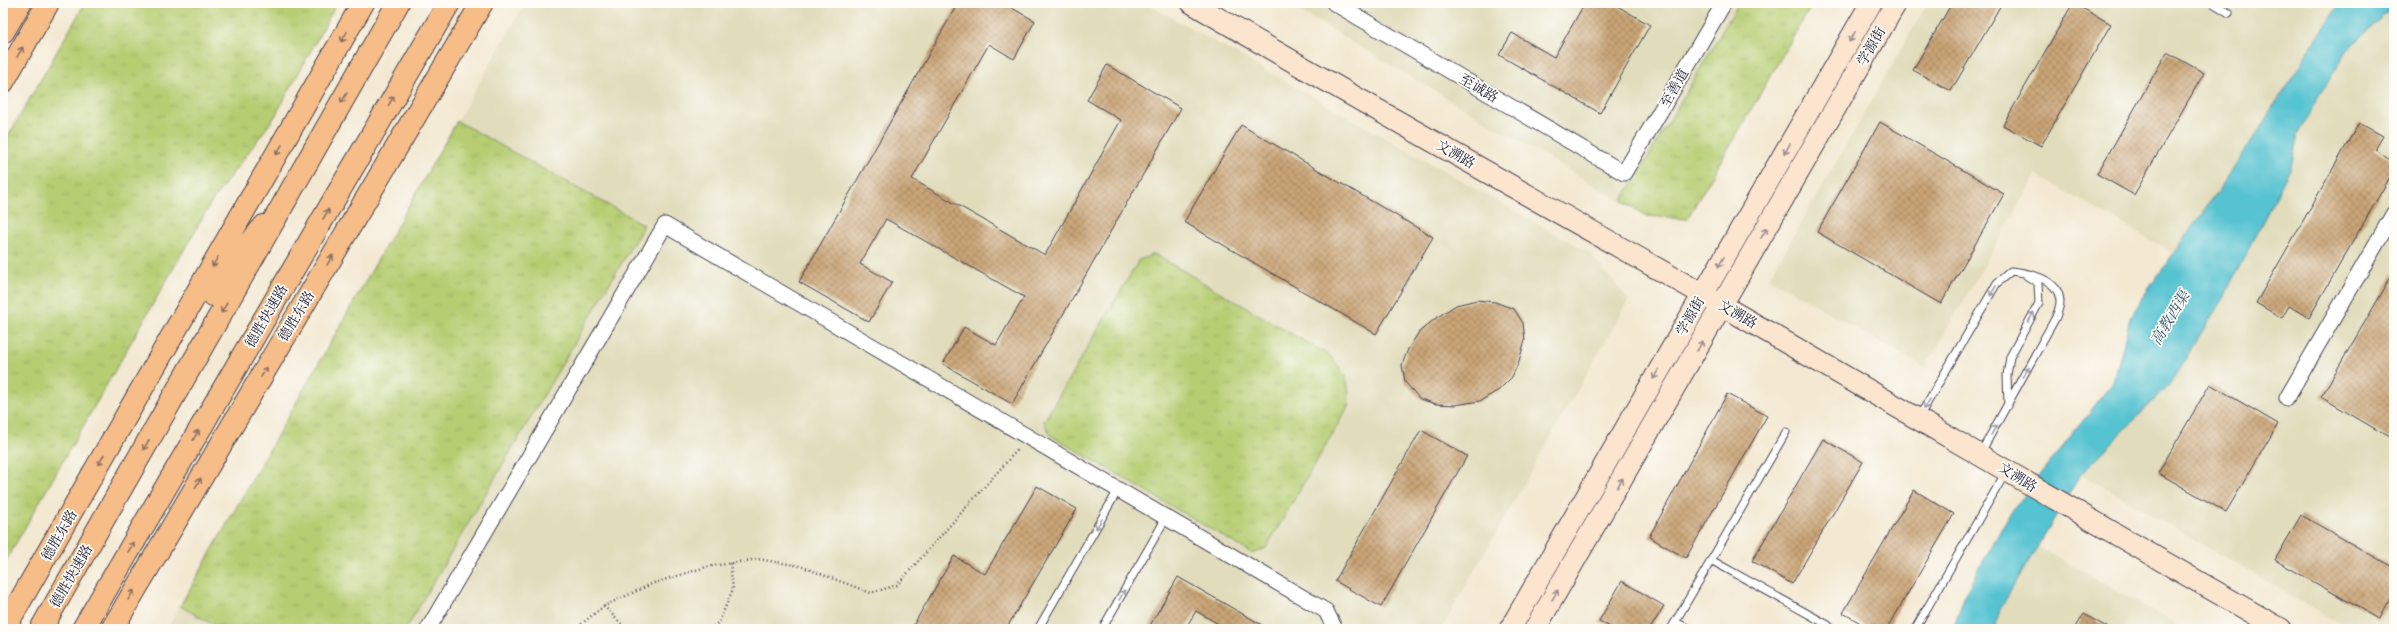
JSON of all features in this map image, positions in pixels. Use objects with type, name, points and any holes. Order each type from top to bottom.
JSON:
[{"type":"main road","points":[[3,32],[20,3]]},
{"type":"main road","points":[[3,82],[48,3]]},
{"type":"main road","name":"德胜东路","points":[[4,629],[364,3]]},
{"type":"main road","name":"德胜快速路","points":[[41,629],[398,3]]},
{"type":"main road","name":"德胜快速路","points":[[83,629],[449,3]]},
{"type":"main road","name":"德胜东路","points":[[112,629],[482,3]]},
{"type":"main road","name":"学源街","points":[[1510,629],[1702,294],[1872,3]]},
{"type":"main road","name":"学源街","points":[[1536,629],[1896,3]]},
{"type":"main road","name":"文溯路","points":[[1196,4],[1980,454],[2071,510],[2281,629]]},
{"type":"main road","points":[[116,435],[163,381],[228,270],[286,199]]},
{"type":"street","name":"至诚路","points":[[1334,3],[1624,174]]},
{"type":"street","name":"至善道","points":[[1624,174],[1724,3]]},
{"type":"street","points":[[2287,398],[2392,221]]},
{"type":"street","points":[[428,629],[665,225],[1326,611],[1335,629]]},
{"type":"lane","points":[[2213,3],[2229,13]]},
{"type":"lane","points":[[1918,419],[1997,283],[2011,271],[2022,272],[2043,279],[2055,287],[2060,301],[2056,317],[2008,407],[1980,454]]},
{"type":"lane","points":[[2008,407],[2007,375],[2010,357],[2039,303],[2038,283],[2022,272]]},
{"type":"lane","points":[[1672,629],[1786,432]]},
{"type":"lane","points":[[1915,629],[2007,470]]},
{"type":"lane","points":[[1038,629],[1118,490]]},
{"type":"lane","points":[[1102,629],[1166,518]]},
{"type":"lane","points":[[1711,560],[1829,628]]},
{"type":"lane","points":[[1676,622],[1689,629]]},
{"type":"path","points":[[575,629],[604,606],[654,583],[706,567],[758,559],[800,566],[871,593],[897,585],[1028,437]]},
{"type":"path","points":[[710,629],[719,622],[733,589],[730,563]]},
{"type":"path","points":[[604,606],[626,629]]},
{"type":"shaded area","points":[[525,3],[1146,3],[1590,253],[1629,300],[1441,629],[167,629]]},
{"type":"shaded area","points":[[1286,3],[1813,3],[1687,219],[1646,216]]},
{"type":"shaded area","points":[[1928,3],[2340,3],[2236,165],[2174,253],[2036,175],[1925,368],[1769,278]]},
{"type":"shaded area","points":[[2394,5],[2394,614],[2386,629],[2349,629],[2081,474],[2169,385],[2223,298],[2291,167],[2298,135],[2315,103],[2347,51]]},
{"type":"shaded area","points":[[2038,546],[2185,629],[1995,629],[2000,609]]},
{"type":"green space","points":[[85,3],[337,3],[274,118],[212,201],[3,566],[3,145]]},
{"type":"green space","points":[[1739,3],[1813,3],[1687,219],[1646,216],[1622,201]]},
{"type":"green space","points":[[457,121],[644,225],[406,629],[221,629],[180,606]]},
{"type":"green space","points":[[1154,254],[1330,356],[1344,373],[1348,385],[1348,407],[1266,548],[1253,554],[1050,435],[1044,421],[1139,260]]},
{"type":"water","name":"高教西渠","points":[[2340,3],[2394,3],[2394,5],[2347,51],[2315,103],[2298,135],[2291,167],[2223,298],[2169,385],[2081,474],[2000,609],[1995,629],[1953,629],[1966,592],[2009,515],[2114,381],[2130,318],[2145,294],[2236,165]]},
{"type":"building","points":[[958,3],[1003,3],[1035,21],[1014,59],[989,44],[912,179],[1045,255],[1121,120],[1087,100],[1107,65],[1181,108],[1012,404],[943,364],[964,327],[996,345],[1024,297],[886,219],[860,264],[892,282],[869,322],[799,282]]},
{"type":"building","points":[[1585,3],[1612,3],[1650,25],[1600,113],[1499,55],[1512,33],[1554,57]]},
{"type":"building","points":[[1952,3],[2002,3],[1951,91],[1913,70]]},
{"type":"building","points":[[2073,3],[2111,24],[2041,146],[2003,125]]},
{"type":"building","points":[[2167,52],[2204,73],[2134,195],[2097,174]]},
{"type":"building","points":[[1880,122],[2004,194],[1941,304],[1817,232]]},
{"type":"building","points":[[2359,123],[2383,136],[2375,150],[2394,161],[2394,170],[2309,318],[2289,306],[2282,318],[2256,303]]},
{"type":"building","points":[[1241,125],[1433,237],[1376,334],[1184,222]]},
{"type":"building","points":[[2394,272],[2394,440],[2321,397]]},
{"type":"building","points":[[1477,300],[1495,302],[1514,309],[1523,323],[1525,340],[1519,361],[1512,377],[1499,390],[1480,401],[1455,405],[1436,404],[1420,399],[1405,382],[1402,365],[1408,349],[1419,332],[1436,318],[1456,305]]},
{"type":"building","points":[[2210,384],[2278,424],[2226,512],[2158,473]]},
{"type":"building","points":[[1727,394],[1767,416],[1686,558],[1649,537]]},
{"type":"building","points":[[1421,430],[1467,456],[1381,607],[1335,581]]},
{"type":"building","points":[[1823,439],[1863,462],[1792,584],[1752,561]]},
{"type":"building","points":[[1037,486],[1077,509],[1006,629],[911,629],[954,556],[985,574]]},
{"type":"building","points":[[1914,490],[1954,514],[1887,629],[1871,629],[1843,613]]},
{"type":"building","points":[[2301,515],[2394,568],[2394,592],[2379,619],[2275,560]]},
{"type":"building","points":[[1178,577],[1269,629],[1227,629],[1196,611],[1185,629],[1148,629]]},
{"type":"building","points":[[1622,581],[1664,606],[1650,629],[1614,629],[1599,621]]},
{"type":"building","points":[[2084,614],[2110,629],[2075,629]]}]
